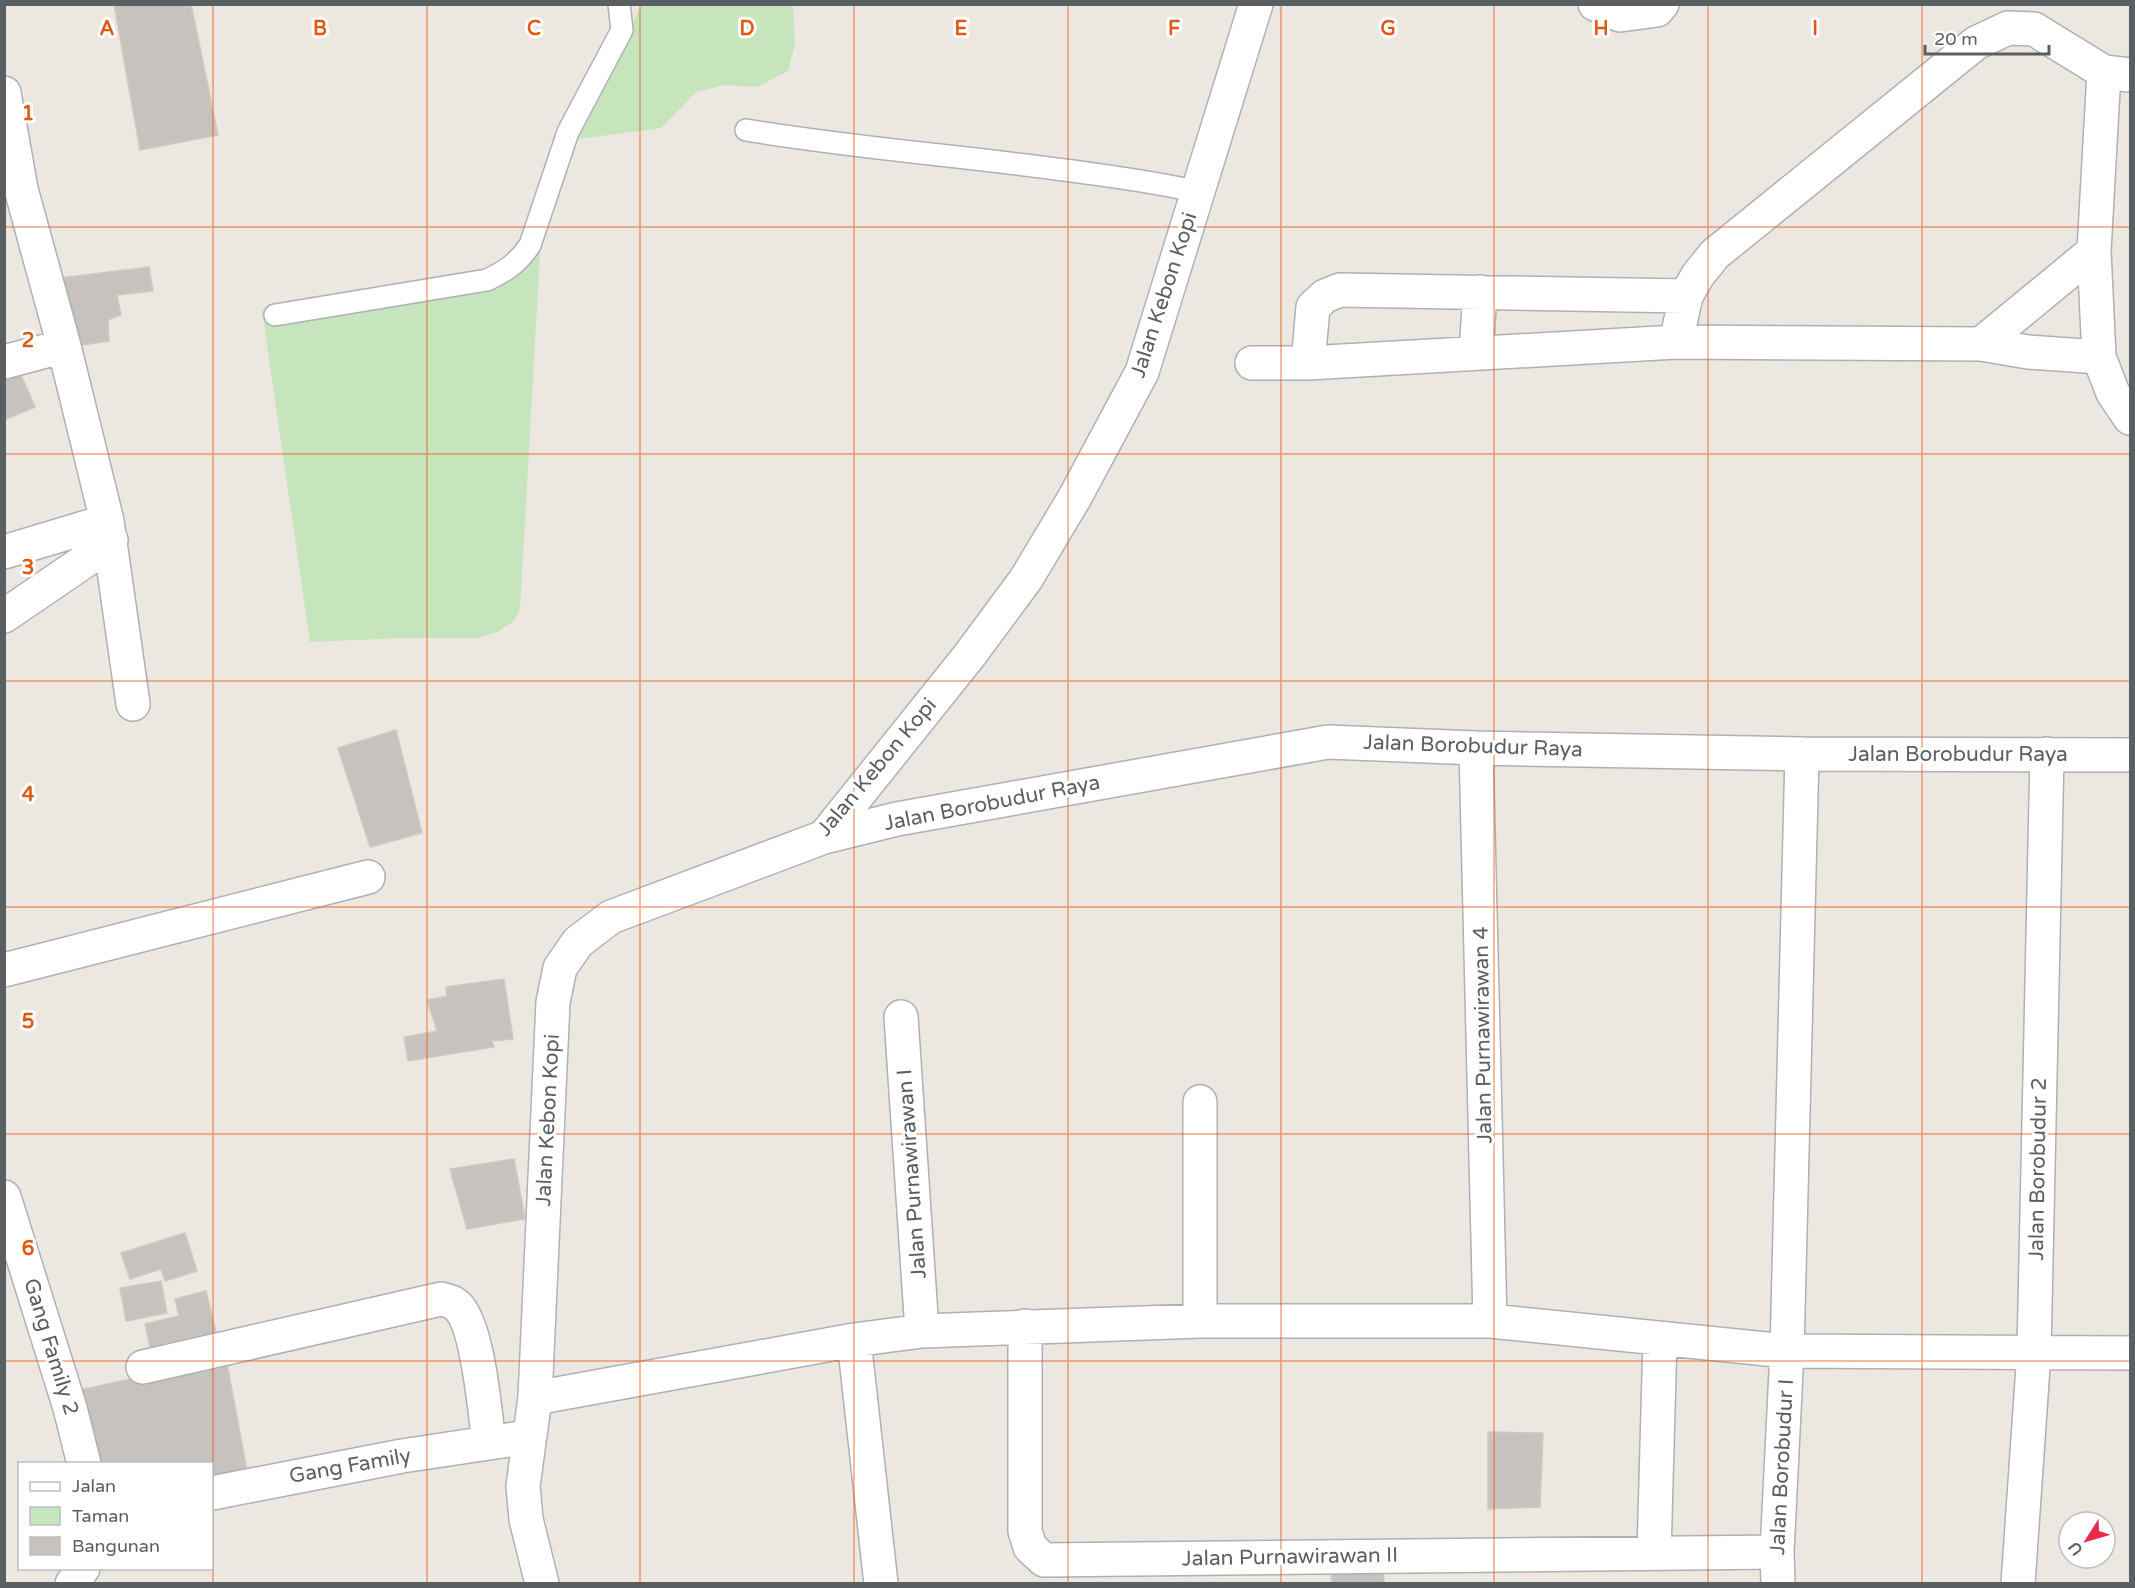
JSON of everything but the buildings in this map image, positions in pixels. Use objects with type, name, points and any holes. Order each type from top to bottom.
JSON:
[{"type":"street","name":"Jalan Kebon Kopi","points":[[536,1583],[523,1486],[535,1398],[553,1002],[560,968],[578,942],[611,917],[824,837],[969,656],[1026,579],[1075,497],[1142,372],[1256,4]]},
{"type":"street","points":[[1595,4],[1620,15],[1657,10],[1662,4]]},
{"type":"street","points":[[1676,342],[1686,296],[1698,275],[1715,254],[1976,43],[2007,28],[2034,29],[2117,74],[2094,251],[2099,357],[2112,393],[2130,418]]},
{"type":"street","points":[[4,93],[13,190],[64,346],[109,530],[133,704]]},
{"type":"street","points":[[1981,344],[2094,251]]},
{"type":"street","points":[[1308,363],[1312,307],[1325,296],[1341,290],[1686,296]]},
{"type":"street","points":[[1476,353],[1480,292]]},
{"type":"street","points":[[1252,363],[1308,363],[1676,342],[1981,344],[2028,352],[2099,357]]},
{"type":"street","points":[[4,362],[64,346]]},
{"type":"street","points":[[4,552],[109,530]]},
{"type":"street","points":[[4,616],[92,556],[109,530]]},
{"type":"street","name":"Jalan Borobudur Raya","points":[[824,837],[897,819],[1328,742],[1476,748],[1802,754],[2130,755]]},
{"type":"street","name":"Jalan Purnawirawan 4","points":[[1476,748],[1490,1321]]},
{"type":"street","name":"Jalan Borobudur I","points":[[1777,1568],[1787,1351],[1802,754]]},
{"type":"street","name":"Jalan Borobudur 2","points":[[2018,1584],[2034,1352],[2047,754]]},
{"type":"street","points":[[4,970],[368,877]]},
{"type":"street","name":"Jalan Purnawirawan I","points":[[901,1017],[922,1331]]},
{"type":"street","points":[[1200,1102],[1200,1321]]},
{"type":"street","name":"Gang Family 2","points":[[4,1197],[17,1281],[70,1408],[84,1462]]},
{"type":"street","points":[[142,1367],[441,1299],[454,1304],[461,1311],[474,1342],[489,1443]]},
{"type":"street","points":[[535,1398],[854,1340],[922,1331],[1200,1321],[1490,1321],[1787,1351],[2130,1353]]},
{"type":"street","name":"Jalan Purnawirawan II","points":[[1025,1326],[1025,1531],[1030,1547],[1044,1560],[1654,1553],[1777,1568]]},
{"type":"street","points":[[1654,1553],[1660,1339]]},
{"type":"street","points":[[854,1340],[881,1584]]},
{"type":"street","name":"Gang Family","points":[[213,1493],[402,1456],[528,1437]]},
{"type":"street","points":[[72,1584],[82,1570]]},
{"type":"lane","points":[[275,315],[487,280],[508,270],[530,245],[568,132],[622,30],[619,4]]},
{"type":"lane","points":[[746,130],[821,142],[1006,162],[1160,183],[1198,192]]},
{"type":"green space","points":[[642,5],[793,5],[795,44],[788,71],[757,87],[725,85],[696,92],[661,128],[571,140]]},
{"type":"green space","points":[[541,237],[520,609],[514,621],[497,632],[479,638],[401,638],[310,642],[262,311],[480,272],[517,260]]}]
